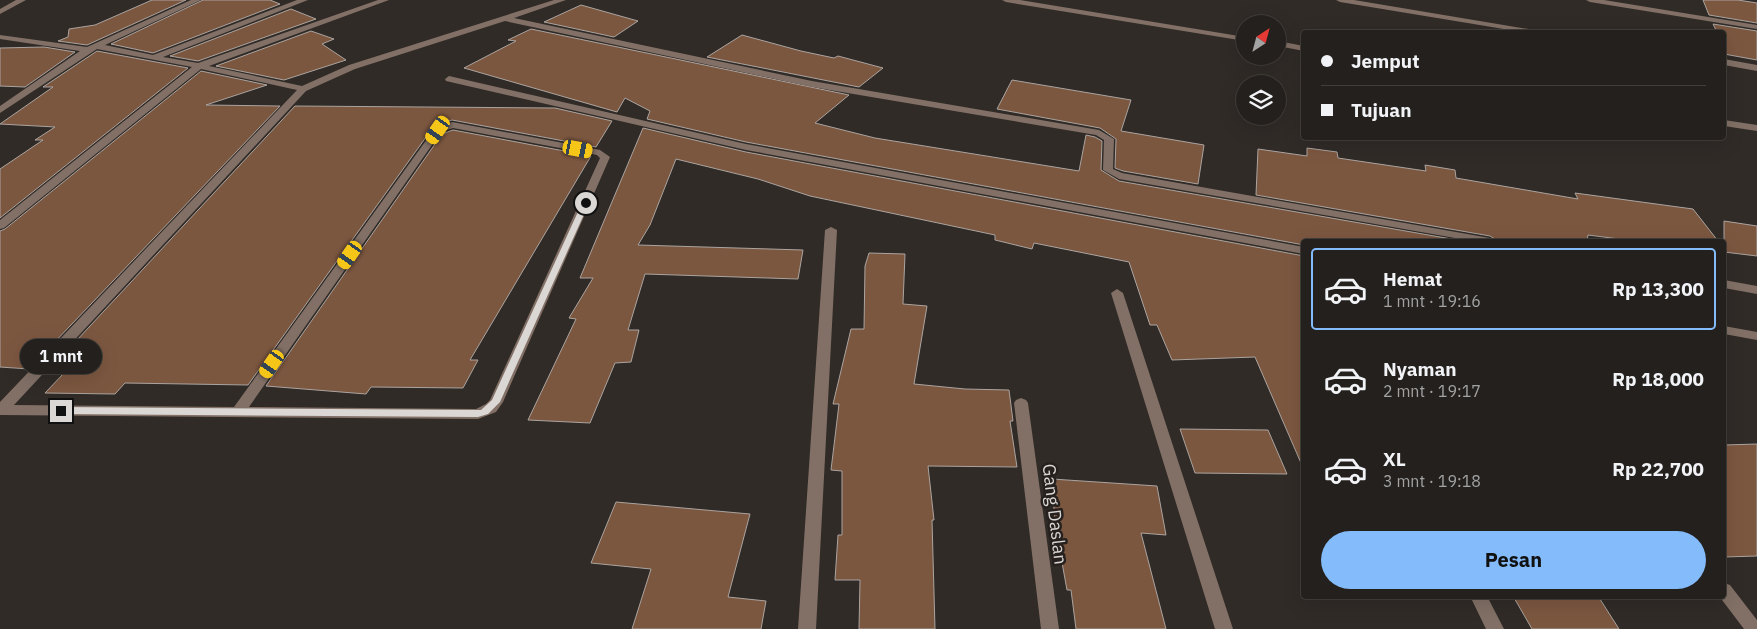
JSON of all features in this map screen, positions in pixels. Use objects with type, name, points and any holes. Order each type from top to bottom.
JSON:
[{"type":"street","points":[[0,12],[22,0]]},
{"type":"street","points":[[0,110],[92,48],[197,0]]},
{"type":"street","points":[[154,57],[304,0]]},
{"type":"street","points":[[0,226],[199,66],[385,0]]},
{"type":"street","points":[[1,410],[303,89],[352,67],[562,0]]},
{"type":"street","points":[[1006,0],[1236,38]]},
{"type":"street","points":[[1340,0],[1522,30]]},
{"type":"street","points":[[1590,0],[1757,27]]},
{"type":"street","points":[[507,19],[812,84],[1099,133],[1109,139],[1108,170],[1118,176],[1479,239]]},
{"type":"street","points":[[0,37],[154,57],[303,89]]},
{"type":"street","points":[[1286,46],[1301,48]]},
{"type":"street","points":[[1726,62],[1757,68]]},
{"type":"street","points":[[450,79],[746,147],[1301,250]]},
{"type":"street","points":[[1726,123],[1757,128]]},
{"type":"street","points":[[1,410],[478,414],[491,408],[606,157],[600,153],[452,124],[438,130],[239,411]]},
{"type":"street","points":[[807,629],[831,230]]},
{"type":"street","points":[[1726,284],[1757,290]]},
{"type":"street","points":[[1117,293],[1224,629]]},
{"type":"street","points":[[1726,330],[1757,336]]},
{"type":"street","name":"Gang Daslan","points":[[1021,403],[1050,629]]},
{"type":"street","points":[[1726,593],[1754,629]]},
{"type":"street","points":[[1480,599],[1495,629]]},
{"type":"building","points":[[152,0],[186,0],[87,45],[58,41],[68,37],[69,29],[95,25]]},
{"type":"building","points":[[203,0],[270,0],[280,4],[153,53],[111,44]]},
{"type":"building","points":[[1703,0],[1738,0],[1757,3],[1757,23],[1709,15]]},
{"type":"building","points":[[581,5],[638,21],[614,37],[544,22]]},
{"type":"building","points":[[291,9],[316,19],[198,61],[170,56]]},
{"type":"building","points":[[1713,24],[1757,31],[1757,60],[1726,54],[1726,30],[1716,30]]},
{"type":"building","points":[[531,29],[849,95],[815,123],[875,138],[1079,171],[1086,135],[1102,141],[1101,170],[1119,181],[1452,239],[1301,239],[1301,244],[746,142],[647,119],[650,111],[625,98],[617,112],[464,68],[516,41],[508,40]]},
{"type":"building","points":[[311,31],[334,39],[322,44],[346,60],[284,80],[216,66]]},
{"type":"building","points":[[742,35],[801,51],[834,58],[838,56],[883,68],[859,87],[707,57]]},
{"type":"building","points":[[44,47],[75,52],[25,87],[0,86],[0,48]]},
{"type":"building","points":[[97,51],[188,68],[0,218],[0,169],[43,140],[35,140],[55,127],[0,124],[53,87],[43,87]]},
{"type":"building","points":[[201,71],[267,85],[206,105],[280,106],[29,369],[0,367],[0,231],[5,229]]},
{"type":"building","points":[[1012,80],[1131,100],[1121,131],[1204,145],[1198,184],[1115,168],[1116,139],[1100,128],[997,109]]},
{"type":"building","points":[[295,106],[555,108],[612,121],[596,147],[452,120],[434,126],[248,385],[125,383],[115,394],[45,393],[65,372],[49,370]]},
{"type":"building","points":[[643,128],[746,152],[1301,255],[1301,463],[1255,357],[1172,360],[1157,325],[1150,325],[1129,262],[1034,243],[1032,249],[995,240],[995,235],[810,196],[758,179],[676,159],[650,225],[638,245],[803,250],[798,279],[645,274],[628,330],[639,330],[631,362],[615,363],[590,423],[528,420],[576,319],[569,318],[593,278],[580,278]]},
{"type":"building","points":[[453,130],[591,156],[470,360],[478,360],[463,388],[371,387],[366,394],[266,386],[442,134]]},
{"type":"building","points":[[1307,148],[1337,152],[1338,158],[1426,171],[1425,165],[1455,170],[1456,178],[1578,199],[1575,193],[1693,209],[1716,239],[1619,239],[1588,235],[1587,239],[1495,239],[1490,236],[1256,195],[1258,149],[1307,156]]},
{"type":"building","points":[[1724,221],[1757,226],[1757,256],[1726,252],[1726,239],[1724,239]]},
{"type":"building","points":[[869,253],[905,254],[903,304],[927,306],[914,384],[965,389],[1009,390],[1013,421],[1010,421],[1017,467],[928,466],[934,520],[932,520],[935,629],[859,629],[860,580],[835,580],[838,535],[842,535],[842,471],[831,470],[839,404],[833,404],[851,329],[864,329],[865,266]]},
{"type":"building","points":[[1180,429],[1268,430],[1287,474],[1195,473]]},
{"type":"building","points":[[1757,444],[1757,556],[1726,557],[1726,445]]},
{"type":"building","points":[[1052,479],[1157,486],[1166,535],[1141,533],[1166,629],[1076,629],[1071,590],[1067,590],[1055,524]]},
{"type":"building","points":[[616,502],[750,514],[728,597],[766,601],[761,629],[632,629],[651,569],[591,563]]},
{"type":"building","points":[[1515,599],[1600,599],[1619,629],[1532,629]]},
{"type":"route","points":[[61,411],[478,414],[485,412],[496,402],[586,203]]}]
